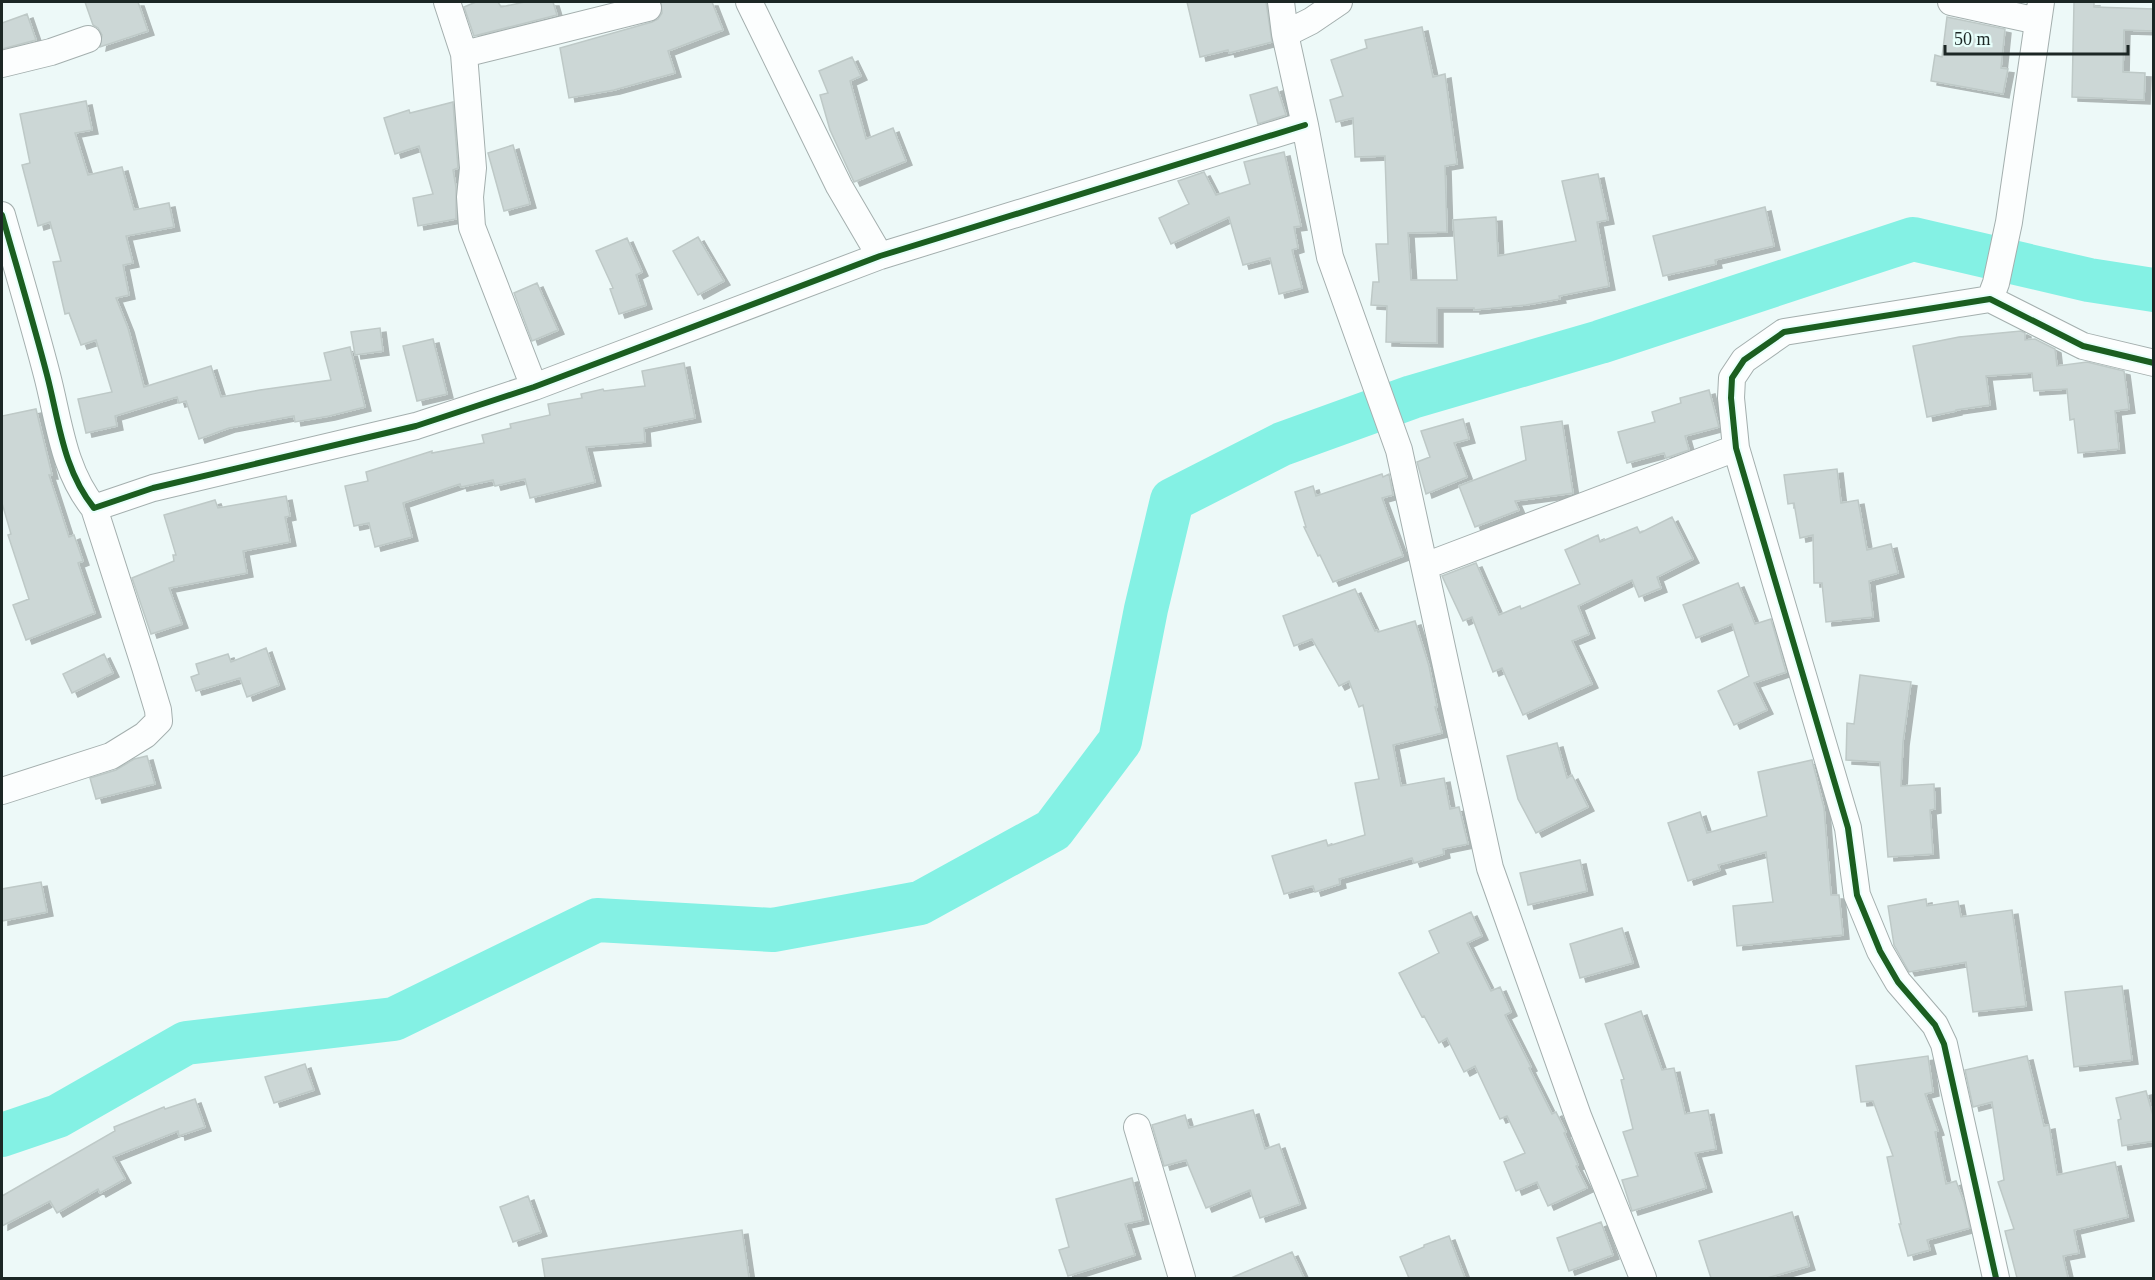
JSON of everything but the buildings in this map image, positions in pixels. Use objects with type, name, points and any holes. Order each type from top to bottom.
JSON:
[{"type":"street","points":[[447,2],[464,54],[473,168],[470,197],[472,226],[534,387]]},
{"type":"street","points":[[749,2],[839,186],[880,256]]},
{"type":"street","points":[[1281,2],[1285,34],[1330,257],[1399,450],[1490,868],[1578,1116],[1642,1278]]},
{"type":"street","points":[[1285,34],[1311,21],[1339,2]]},
{"type":"street","points":[[1951,2],[2039,11],[2009,222],[1993,291]]},
{"type":"street","points":[[464,54],[648,8]]},
{"type":"street","points":[[2,64],[51,52],[88,39]]},
{"type":"street","points":[[94,508],[153,488],[416,426],[534,387],[880,256],[1305,125]]},
{"type":"street","points":[[2,215],[47,375],[66,458],[84,495],[94,508],[149,677],[159,721],[145,735],[111,756],[2,791]]},
{"type":"street","points":[[1996,1278],[1944,1044],[1935,1025],[1898,982],[1880,951],[1857,895],[1848,828],[1736,448],[1731,399],[1732,378],[1744,360],[1784,332],[1993,291],[2083,346],[2154,363]]},
{"type":"street","points":[[1425,566],[1736,448]]},
{"type":"street","points":[[1137,1127],[1182,1278]]},
{"type":"waterway","points":[[2,1135],[58,1116],[186,1043],[394,1019],[597,920],[773,930],[920,903],[1053,830],[1120,741],[1146,609],[1172,500],[1282,444],[1412,397],[1600,342],[1913,239],[2089,280],[2154,290]]},
{"type":"cycle path","points":[[2,215],[42,355],[63,444],[75,478],[94,508],[153,488],[416,426],[534,387],[880,256],[1305,125]]},
{"type":"cycle path","points":[[1996,1278],[1944,1044],[1935,1025],[1898,982],[1880,951],[1857,895],[1848,828],[1736,448],[1731,398],[1732,378],[1744,360],[1784,332],[1990,299],[2083,346],[2154,363]]}]
